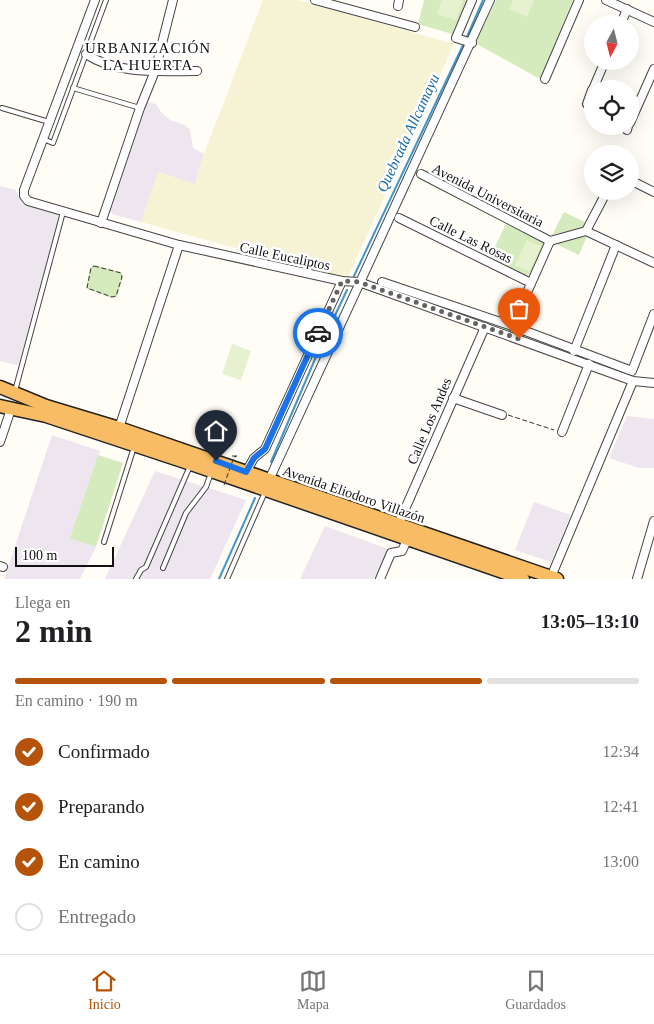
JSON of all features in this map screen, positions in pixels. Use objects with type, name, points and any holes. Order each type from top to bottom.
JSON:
[{"type":"highway","name":"Avenida Eliodoro Villazón","points":[[0,387],[46,406],[119,428],[246,472],[268,485],[407,540],[523,579]]},
{"type":"highway","name":"Avenida Eliodoro Villazón","points":[[6,407],[46,416],[211,471],[268,485],[398,525],[554,578]]},
{"type":"street","points":[[43,139],[95,0]]},
{"type":"street","points":[[101,223],[140,108],[155,71],[174,0]]},
{"type":"street","points":[[315,0],[415,27]]},
{"type":"street","points":[[470,42],[456,38],[472,0]]},
{"type":"street","points":[[268,485],[359,282],[490,0]]},
{"type":"street","points":[[545,79],[579,0]]},
{"type":"street","points":[[606,0],[654,22]]},
{"type":"street","points":[[625,15],[627,9]]},
{"type":"street","points":[[86,54],[95,60],[113,66],[155,71],[196,70]]},
{"type":"street","points":[[639,102],[654,69]]},
{"type":"street","name":"Calle Eucaliptos","points":[[43,139],[24,196],[28,201],[179,245],[342,281],[359,282],[633,381],[654,383]]},
{"type":"street","name":"Avenida Universitaria","points":[[421,174],[550,241],[586,231]]},
{"type":"street","points":[[639,184],[654,192]]},
{"type":"street","points":[[602,200],[586,231],[654,263]]},
{"type":"street","name":"Calle Las Rosas","points":[[399,218],[531,283]]},
{"type":"street","points":[[512,326],[550,241]]},
{"type":"street","points":[[119,428],[179,245]]},
{"type":"street","points":[[574,351],[616,245]]},
{"type":"street","points":[[246,472],[254,458],[265,449],[342,281]]},
{"type":"street","points":[[382,282],[512,326],[632,372],[654,314]]},
{"type":"street","name":"Calle Los Andes","points":[[398,525],[485,327]]},
{"type":"street","points":[[562,432],[589,364]]},
{"type":"street","points":[[554,578],[633,381]]},
{"type":"street","points":[[453,398],[502,415]]},
{"type":"street","points":[[0,442],[6,407]]},
{"type":"street","points":[[637,579],[654,521]]},
{"type":"street","points":[[380,579],[391,553],[402,551],[407,540]]},
{"type":"lane","points":[[43,139],[53,143],[106,0]]},
{"type":"lane","points":[[73,88],[140,108]]},
{"type":"lane","points":[[2,108],[49,122]]},
{"type":"lane","points":[[14,393],[63,212]]},
{"type":"lane","points":[[104,542],[135,445]]},
{"type":"lane","points":[[136,579],[141,570],[146,567],[190,464]]},
{"type":"lane","points":[[163,568],[186,513],[206,487],[211,471]]},
{"type":"lane","points":[[226,579],[268,485]]},
{"type":"path","points":[[94,266],[122,275],[116,296],[112,297],[87,288],[91,268],[94,266]]},
{"type":"path","points":[[502,415],[511,415],[562,432]]},
{"type":"path","points":[[224,485],[233,455]]},
{"type":"shaded area","points":[[263,0],[298,0],[454,44],[347,279],[141,222],[158,172],[195,184],[204,154]]},
{"type":"shaded area","points":[[147,102],[156,104],[161,112],[170,120],[185,125],[190,130],[193,148],[204,154],[195,185],[159,172],[141,222],[112,214],[109,210]]},
{"type":"shaded area","points":[[0,186],[16,190],[22,203],[57,214],[59,218],[17,365],[0,361]]},
{"type":"shaded area","points":[[627,416],[654,419],[654,468],[639,468],[609,458]]},
{"type":"shaded area","points":[[52,435],[100,451],[71,537],[96,547],[80,579],[4,579]]},
{"type":"shaded area","points":[[155,471],[246,500],[210,579],[105,579]]},
{"type":"shaded area","points":[[534,502],[571,515],[551,562],[515,550]]},
{"type":"shaded area","points":[[325,526],[388,549],[374,579],[300,579]]},
{"type":"green space","points":[[424,0],[467,0],[452,34],[418,24]]},
{"type":"green space","points":[[442,0],[463,0],[456,20],[437,14]]},
{"type":"green space","points":[[496,0],[573,0],[540,79],[475,43]]},
{"type":"green space","points":[[513,0],[534,0],[527,17],[509,9]]},
{"type":"green space","points":[[564,212],[587,223],[584,227],[552,235]]},
{"type":"green space","points":[[506,224],[545,243],[531,274],[526,275],[490,257]]},
{"type":"green space","points":[[587,236],[579,255],[554,243]]},
{"type":"green space","points":[[527,240],[541,247],[529,271],[515,265]]},
{"type":"green space","points":[[94,265],[121,272],[123,277],[117,297],[111,298],[86,288],[90,268]]},
{"type":"green space","points":[[232,344],[251,351],[241,380],[222,374]]},
{"type":"green space","points":[[98,455],[123,463],[96,547],[70,538]]},
{"type":"waterway","name":"Quebrada Allcamayu","points":[[466,39],[483,0]]},
{"type":"waterway","name":"Quebrada Allcamayu","points":[[354,276],[464,43]]},
{"type":"waterway","name":"Quebrada Allcamayu","points":[[271,462],[321,345],[347,290]]},
{"type":"waterway","name":"Quebrada Allcamayu","points":[[219,579],[255,498]]},
{"type":"way so far","points":[[318,333],[342,281],[359,282],[519,339]]},
{"type":"district","name":"URBANIZACIÓN LA HUERTA","points":[[148,56]]},
{"type":"route","points":[[216,461],[246,472],[254,458],[265,449],[318,333]]}]
